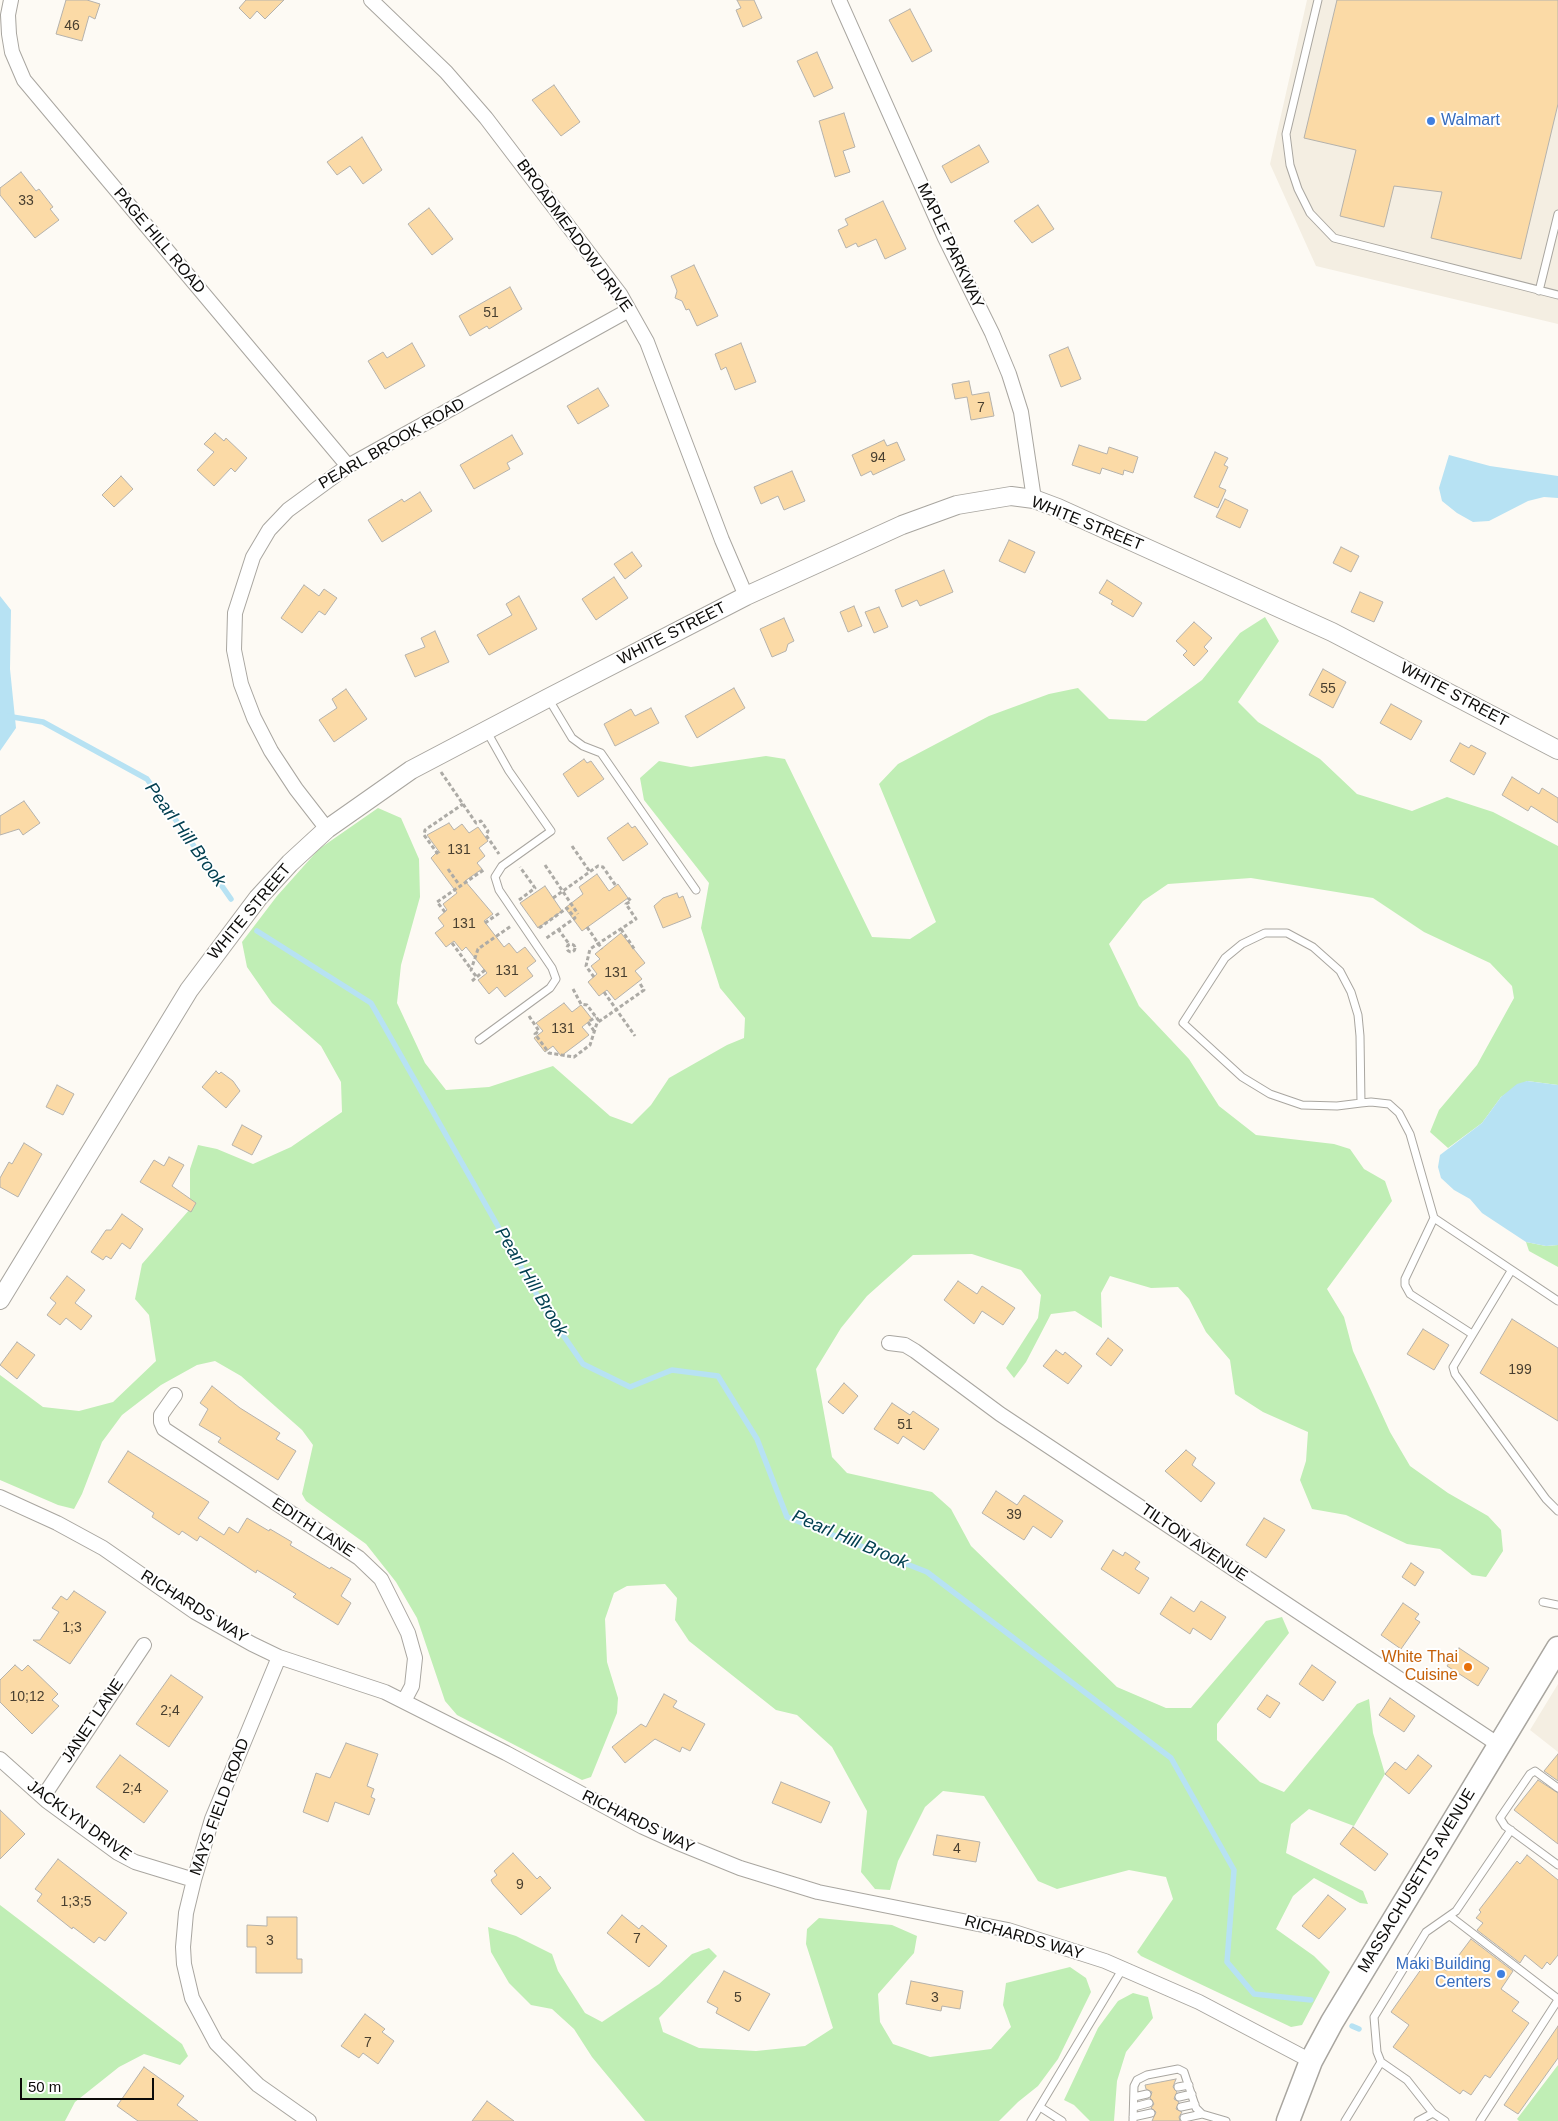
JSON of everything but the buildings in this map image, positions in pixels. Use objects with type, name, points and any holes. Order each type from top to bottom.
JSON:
[{"type":"main road","name":"MASSACHUSETTS AVENUE","points":[[1288,2121],[1311,2061],[1347,1996],[1457,1809],[1499,1745],[1558,1648]]},
{"type":"street","name":"PAGE HILL ROAD","points":[[11,0],[9,34],[12,52],[24,80],[348,466]]},
{"type":"street","name":"BROADMEADOW DRIVE","points":[[371,0],[446,72],[486,118],[601,267],[629,310],[647,342],[722,540],[746,596]]},
{"type":"street","name":"MAPLE PARKWAY","points":[[839,0],[945,238],[992,333],[1009,374],[1021,412],[1034,500]]},
{"type":"street","name":"PEARL BROOK ROAD","points":[[327,830],[291,782],[271,750],[254,718],[241,684],[234,650],[235,613],[241,589],[253,557],[269,530],[288,510],[313,489],[348,466],[629,310]]},
{"type":"street","name":"WHITE STREET","points":[[0,1300],[189,990],[258,898],[290,863],[327,830],[364,801],[432,759],[486,730],[746,596],[902,524],[957,505],[1010,496],[1034,500],[1058,508],[1332,632],[1558,750]]},
{"type":"street","name":"TILTON AVENUE","points":[[890,1343],[905,1345],[915,1351],[1000,1414],[1499,1745]]},
{"type":"street","name":"EDITH LANE","points":[[174,1395],[161,1415],[164,1429],[359,1558],[380,1578],[408,1633],[415,1658],[412,1686],[404,1702]]},
{"type":"street","name":"RICHARDS WAY","points":[[0,1497],[89,1540],[195,1612],[279,1657],[362,1684],[404,1702],[530,1766],[643,1828],[740,1868],[818,1892],[1008,1930],[1123,1968],[1199,2002],[1311,2061]]},
{"type":"street","name":"JANET LANE","points":[[42,1797],[144,1645]]},
{"type":"street","name":"MAYS FIELD ROAD","points":[[279,1657],[212,1819],[186,1913],[183,1947],[188,1981],[199,2014],[216,2043],[227,2057],[258,2084],[309,2121]]},
{"type":"street","name":"JACKLYN DRIVE","points":[[0,1759],[42,1797],[104,1844],[135,1862],[194,1880]]},
{"type":"lane","points":[[1318,0],[1286,134],[1290,165],[1298,189],[1310,214],[1334,238],[1558,295]]},
{"type":"lane","points":[[1539,291],[1558,214]]},
{"type":"lane","points":[[548,698],[572,738],[583,746],[601,753],[696,890]]},
{"type":"lane","points":[[479,1040],[550,988],[556,979],[552,968],[499,890],[495,877],[504,860],[514,858],[551,831],[510,771],[486,730]]},
{"type":"lane","points":[[1360,1103],[1358,1015],[1351,992],[1340,971],[1312,947],[1287,933],[1265,933],[1242,944],[1225,958],[1183,1023],[1242,1077],[1270,1094],[1302,1105],[1389,1104],[1399,1113],[1410,1134],[1434,1218],[1558,1301]]},
{"type":"lane","points":[[1434,1218],[1405,1278],[1405,1285],[1410,1294],[1472,1334]]},
{"type":"lane","points":[[1511,1271],[1455,1360],[1453,1367],[1455,1374],[1546,1499],[1558,1511]]},
{"type":"lane","points":[[1543,1602],[1558,1605]]},
{"type":"lane","points":[[1558,1788],[1538,1772],[1530,1774],[1500,1818],[1511,1830],[1558,1865]]},
{"type":"lane","points":[[1444,2121],[1432,2112],[1407,2080],[1381,2062],[1377,2052],[1375,2035],[1376,2012],[1426,1932],[1450,1916],[1511,1830]]},
{"type":"lane","points":[[1450,1916],[1558,1999],[1480,2121]]},
{"type":"lane","points":[[1031,2121],[1123,1968]]},
{"type":"lane","points":[[1345,2121],[1381,2062]]},
{"type":"lane","points":[[1150,2113],[1133,2119],[1134,2086],[1137,2080],[1147,2075],[1178,2069],[1184,2072],[1195,2104],[1202,2114],[1210,2119],[1226,2121]]},
{"type":"lane","points":[[1178,2087],[1189,2085]]},
{"type":"lane","points":[[1134,2097],[1147,2094]]},
{"type":"lane","points":[[1179,2097],[1192,2094]]},
{"type":"lane","points":[[1134,2107],[1149,2103]]},
{"type":"lane","points":[[1181,2107],[1195,2104]]},
{"type":"lane","points":[[1040,2107],[1062,2121]]},
{"type":"lane","points":[[1418,2121],[1432,2112]]},
{"type":"lane","points":[[1184,2118],[1202,2114]]},
{"type":"path","points":[[432,759],[476,822],[481,821],[488,831],[486,835],[504,860],[437,902],[444,912]]},
{"type":"path","points":[[438,854],[424,835],[425,830],[463,804]]},
{"type":"path","points":[[572,846],[590,872]]},
{"type":"path","points":[[514,858],[535,888],[517,901],[522,908]]},
{"type":"path","points":[[545,865],[578,914]]},
{"type":"path","points":[[553,898],[598,866],[603,867],[616,886]]},
{"type":"path","points":[[448,869],[460,886]]},
{"type":"path","points":[[594,977],[586,966],[590,949],[636,919],[626,904],[631,901],[628,898]]},
{"type":"path","points":[[485,923],[510,905]]},
{"type":"path","points":[[567,908],[570,912],[574,918],[543,940],[536,930],[567,908]]},
{"type":"path","points":[[570,912],[575,909]]},
{"type":"path","points":[[471,970],[478,949],[520,920]]},
{"type":"path","points":[[587,928],[602,949]]},
{"type":"path","points":[[558,929],[568,944]]},
{"type":"path","points":[[621,929],[634,950]]},
{"type":"path","points":[[452,943],[476,976]]},
{"type":"path","points":[[472,981],[484,970]]},
{"type":"path","points":[[523,1008],[539,1031],[535,1034],[549,1053],[574,1057],[590,1045],[599,1021],[644,990],[638,982]]},
{"type":"path","points":[[572,989],[581,1004],[587,1005],[599,1021]]},
{"type":"path","points":[[604,992],[635,1036]]},
{"type":"path","points":[[594,1031],[588,1022],[596,1017]]},
{"type":"shaded area","name":"Walmart","points":[[1307,0],[1558,0],[1558,324],[1316,266],[1270,164]]},
{"type":"shaded area","points":[[1558,1684],[1558,1752],[1530,1730]]},
{"type":"green space","points":[[1265,617],[1279,641],[1238,702],[1258,722],[1320,759],[1357,794],[1412,811],[1447,797],[1493,812],[1558,846],[1558,1085],[1527,1081],[1501,1097],[1482,1123],[1448,1148],[1430,1132],[1439,1110],[1477,1065],[1514,998],[1512,986],[1490,963],[1424,932],[1373,898],[1251,878],[1168,884],[1143,901],[1109,944],[1139,1006],[1189,1059],[1219,1106],[1256,1135],[1334,1144],[1350,1149],[1364,1169],[1385,1181],[1392,1201],[1327,1289],[1344,1317],[1353,1351],[1390,1432],[1410,1466],[1448,1493],[1488,1516],[1501,1530],[1503,1551],[1486,1577],[1472,1575],[1440,1549],[1407,1544],[1346,1515],[1312,1509],[1300,1480],[1306,1461],[1308,1432],[1263,1412],[1235,1394],[1230,1360],[1206,1332],[1189,1299],[1178,1287],[1151,1288],[1110,1276],[1101,1293],[1102,1328],[1075,1311],[1051,1314],[1026,1362],[1014,1378],[1006,1368],[1038,1318],[1041,1295],[1021,1270],[972,1254],[913,1255],[867,1296],[841,1328],[816,1369],[832,1457],[847,1473],[932,1492],[951,1509],[971,1546],[1117,1687],[1166,1708],[1191,1708],[1266,1621],[1282,1617],[1289,1633],[1217,1724],[1217,1740],[1260,1782],[1284,1792],[1357,1704],[1369,1699],[1373,1733],[1385,1774],[1354,1826],[1309,1809],[1291,1824],[1286,1853],[1363,1891],[1368,1904],[1360,1903],[1314,1878],[1293,1896],[1276,1929],[1314,1956],[1330,1972],[1302,2025],[1291,2027],[1141,1956],[1137,1952],[1173,1899],[1166,1877],[1129,1870],[1057,1889],[1038,1881],[984,1796],[943,1791],[925,1807],[898,1861],[890,1890],[875,1889],[861,1872],[867,1811],[832,1747],[797,1715],[776,1710],[689,1641],[675,1620],[677,1598],[665,1584],[627,1586],[614,1593],[605,1619],[607,1662],[618,1698],[617,1713],[591,1777],[582,1780],[457,1715],[445,1701],[417,1618],[396,1582],[366,1544],[306,1501],[302,1494],[313,1445],[302,1430],[241,1376],[215,1361],[197,1365],[161,1385],[122,1415],[102,1442],[82,1494],[74,1509],[58,1505],[0,1480],[0,1375],[43,1407],[79,1411],[113,1402],[156,1361],[149,1315],[135,1299],[142,1264],[190,1209],[190,1169],[198,1145],[217,1149],[253,1164],[291,1147],[342,1112],[341,1082],[321,1046],[272,1003],[247,967],[242,942],[277,896],[319,849],[378,808],[401,818],[419,859],[420,897],[401,965],[397,1003],[425,1063],[446,1090],[489,1087],[553,1066],[610,1116],[632,1124],[651,1105],[669,1078],[727,1045],[744,1038],[745,1018],[720,988],[701,928],[709,883],[644,800],[640,778],[659,761],[691,767],[766,756],[785,759],[872,937],[910,939],[936,922],[879,784],[898,764],[989,716],[1049,694],[1078,688],[1109,719],[1146,721],[1202,680],[1240,633]]},
{"type":"green space","points":[[1526,1242],[1546,1246],[1558,1245],[1558,1267],[1529,1251]]},
{"type":"green space","points":[[0,1905],[182,2044],[188,2056],[180,2065],[144,2054],[119,2067],[75,2102],[65,2121],[0,2121]]},
{"type":"green space","points":[[819,1918],[892,1925],[917,1936],[914,1953],[878,1994],[880,2022],[893,2044],[930,2057],[991,2049],[1011,2027],[1003,2005],[1006,1983],[1070,1967],[1086,1978],[1091,1992],[1058,2059],[1038,2086],[999,2121],[645,2121],[592,2057],[574,2029],[552,2009],[531,2005],[509,1983],[491,1952],[488,1927],[516,1936],[552,1954],[558,1971],[585,2013],[602,2022],[659,1984],[692,1954],[709,1948],[717,1956],[659,2018],[663,2032],[699,2048],[756,2051],[805,2046],[833,2028],[806,1944],[807,1929]]},
{"type":"green space","points":[[1133,1993],[1148,1997],[1153,2018],[1126,2052],[1117,2081],[1114,2121],[1090,2121],[1074,2105],[1064,2100],[1098,2028],[1118,2001]]},
{"type":"green space","points":[[1558,2065],[1558,2121],[1519,2121],[1517,2119]]},
{"type":"water","points":[[1449,455],[1490,466],[1558,476],[1558,498],[1544,497],[1528,501],[1489,521],[1473,522],[1457,513],[1442,501],[1439,488]]},
{"type":"water","points":[[0,596],[11,610],[10,669],[16,728],[0,751]]},
{"type":"water","points":[[1527,1081],[1558,1085],[1558,1245],[1546,1246],[1526,1242],[1482,1213],[1470,1199],[1454,1190],[1441,1178],[1438,1167],[1440,1155],[1482,1123],[1501,1097],[1517,1084]]},
{"type":"waterway","name":"Pearl Hill Brook","points":[[0,715],[43,722],[147,779],[231,899]]},
{"type":"waterway","name":"Pearl Hill Brook","points":[[257,931],[371,1003],[545,1309],[583,1364],[630,1387],[672,1370],[718,1376],[757,1439],[787,1517],[927,1572],[1171,1758],[1234,1870],[1227,1962],[1254,1994],[1311,2000]]},
{"type":"waterway","name":"Pearl Hill Brook","points":[[1352,2026],[1359,2029]]},
{"type":"place","name":"Walmart","points":[[1431,121]]},
{"type":"place","name":"White Thai Cuisine","points":[[1468,1667]]},
{"type":"place","name":"Maki Building Centers","points":[[1501,1974]]}]
